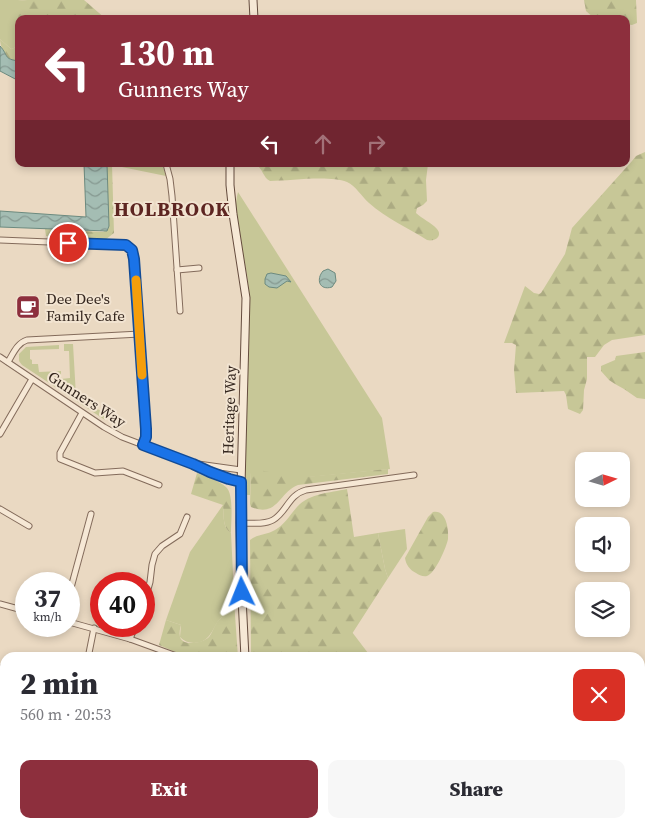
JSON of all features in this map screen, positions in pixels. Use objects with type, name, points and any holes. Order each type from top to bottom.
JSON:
[{"type":"street","points":[[253,0],[254,15]]},
{"type":"street","points":[[167,167],[172,196],[180,311]]},
{"type":"street","name":"Heritage Way","points":[[230,167],[232,214],[246,298],[240,523],[245,652]]},
{"type":"street","points":[[0,240],[124,245],[130,247],[134,259],[140,334],[146,429],[143,445]]},
{"type":"street","points":[[177,270],[199,268]]},
{"type":"street","points":[[8,362],[19,345],[27,340],[140,334]]},
{"type":"street","name":"Gunners Way","points":[[0,357],[82,413],[122,437],[210,472],[241,482]]},
{"type":"street","points":[[0,434],[32,379]]},
{"type":"street","points":[[82,413],[60,453],[60,459],[95,472],[120,471],[159,485]]},
{"type":"street","name":"Gunners Way","points":[[193,464],[241,470]]},
{"type":"street","points":[[240,523],[272,521],[295,495],[306,490],[414,475]]},
{"type":"street","points":[[0,509],[29,526]]},
{"type":"street","points":[[75,572],[91,514]]},
{"type":"street","points":[[151,572],[156,554],[162,546],[180,534],[186,519],[193,523]]},
{"type":"street","points":[[0,604],[15,608]]},
{"type":"street","points":[[91,652],[93,637]]},
{"type":"street","points":[[126,637],[166,652]]},
{"type":"green space","points":[[0,0],[27,0],[18,1],[18,15],[15,15],[15,47],[11,49],[0,39]]},
{"type":"green space","points":[[84,0],[101,15],[18,15],[18,1]]},
{"type":"green space","points":[[584,0],[636,0],[637,23],[630,25],[630,15],[590,15],[586,11]]},
{"type":"green space","points":[[0,39],[11,49],[14,48],[15,61],[10,60],[4,54]]},
{"type":"green space","points":[[645,152],[645,335],[612,340],[604,345],[595,357],[587,357],[587,379],[584,390],[583,410],[580,414],[568,409],[564,391],[516,393],[514,370],[516,345],[504,343],[525,286],[534,293],[541,293],[565,254],[572,228],[626,167],[630,167],[630,163],[636,156]]},
{"type":"green space","points":[[107,167],[112,167],[114,233],[105,240],[46,236],[45,229],[103,232],[109,226]]},
{"type":"green space","points":[[122,167],[163,167],[166,176]]},
{"type":"green space","points":[[259,167],[428,167],[427,201],[417,208],[416,213],[435,227],[439,232],[439,236],[433,240],[427,240],[397,223],[366,200],[347,182],[330,179],[270,181]]},
{"type":"green space","points":[[238,192],[382,418],[390,469],[299,478],[251,472],[250,495],[244,495],[249,298],[247,274],[236,219]]},
{"type":"green space","points":[[64,344],[73,344],[76,396],[104,413],[105,420],[22,365],[19,361],[19,354],[26,347],[59,345],[59,349],[30,350],[30,359],[32,364],[38,364],[39,372],[61,371],[61,379],[70,378],[69,351],[64,351]]},
{"type":"green space","points":[[645,352],[645,399],[637,398],[615,384],[601,371],[601,366],[615,360],[616,356]]},
{"type":"green space","points":[[254,469],[305,477],[388,469],[388,474],[298,485],[286,493],[273,507],[260,510],[251,507],[250,504],[251,472]]},
{"type":"green space","points":[[197,473],[219,482],[229,490],[232,508],[231,533],[226,528],[223,505],[191,494]]},
{"type":"green space","points":[[347,489],[354,537],[378,533],[388,578],[340,652],[251,652],[250,540],[272,532],[284,523],[302,502],[320,494]]},
{"type":"green space","points":[[223,505],[226,528],[231,533],[235,615],[221,618],[206,639],[190,643],[180,637],[181,625],[166,620],[190,552]]},
{"type":"green space","points":[[433,512],[437,512],[444,517],[448,530],[448,539],[434,570],[427,576],[423,576],[410,569],[405,558],[428,517]]},
{"type":"green space","points":[[405,529],[407,549],[388,578],[378,533]]},
{"type":"green space","points":[[235,615],[238,652],[175,652],[159,645],[166,620],[181,625],[180,637],[182,640],[193,643],[209,637],[222,617]]},
{"type":"green space","points":[[352,632],[367,652],[339,652]]},
{"type":"water","points":[[0,46],[8,58],[15,60],[15,79],[0,71]]},
{"type":"water","points":[[84,167],[107,167],[109,226],[107,231],[0,227],[0,211],[86,217]]},
{"type":"water","points":[[328,269],[335,273],[336,281],[332,287],[328,288],[322,286],[319,281],[323,271]]},
{"type":"water","points":[[267,274],[286,276],[291,282],[287,281],[277,288],[269,287],[265,284],[265,279]]},
{"type":"slow traffic","points":[[136,280],[142,375]]},
{"type":"place","name":"Dee Dee's Family Cafe","points":[[28,307]]},
{"type":"district","name":"HOLBROOK","points":[[172,209]]},
{"type":"route","points":[[68,243],[126,245],[132,250],[146,429],[143,445],[210,472],[241,482],[242,592]]}]
